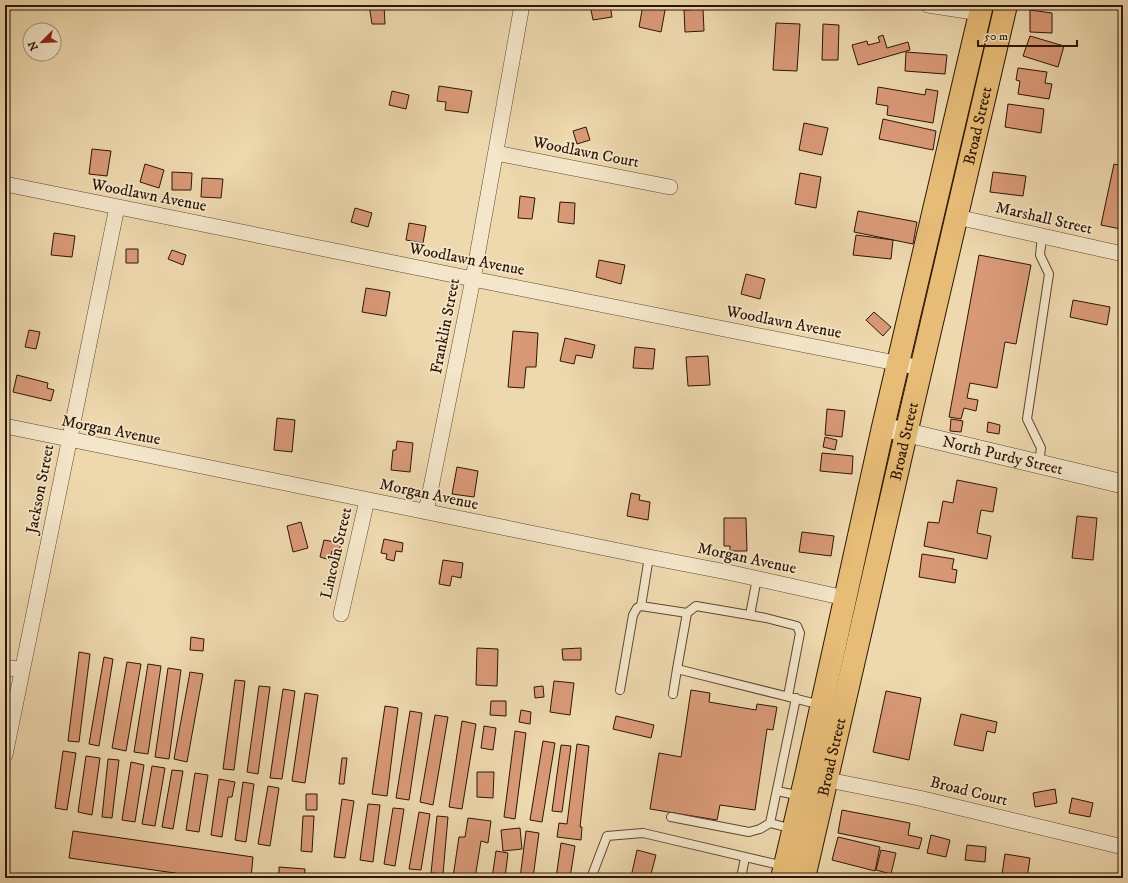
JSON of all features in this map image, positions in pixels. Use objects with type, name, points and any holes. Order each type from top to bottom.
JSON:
[{"type":"main road","name":"Broad Street","points":[[804,878],[1006,5]]},
{"type":"main road","name":"Broad Street","points":[[783,872],[883,427],[981,9]]},
{"type":"street","name":"Franklin Street","points":[[426,512],[496,153],[522,5]]},
{"type":"street","points":[[937,6],[981,9]]},
{"type":"street","name":"Woodlawn Court","points":[[496,153],[670,187]]},
{"type":"street","name":"Woodlawn Avenue","points":[[5,184],[921,368]]},
{"type":"street","name":"Jackson Street","points":[[5,755],[117,207]]},
{"type":"street","name":"Marshall Street","points":[[957,217],[1123,254]]},
{"type":"street","name":"Morgan Avenue","points":[[5,426],[757,578],[845,598]]},
{"type":"street","name":"North Purdy Street","points":[[883,427],[1123,484]]},
{"type":"street","name":"Lincoln Street","points":[[341,614],[367,500]]},
{"type":"street","points":[[5,667],[22,670]]},
{"type":"street","name":"Broad Court","points":[[803,786],[827,780],[919,798],[1123,847]]},
{"type":"lane","points":[[1039,464],[1041,448],[1028,419],[1049,274],[1040,255],[1042,236]]},
{"type":"lane","points":[[641,606],[649,557]]},
{"type":"lane","points":[[750,615],[757,578]]},
{"type":"lane","points":[[620,690],[633,614],[637,608],[641,606],[687,613]]},
{"type":"lane","points":[[671,817],[748,832],[760,829],[770,823],[777,791],[792,697],[800,633],[797,626],[750,615],[696,606],[687,613],[673,694]]},
{"type":"lane","points":[[677,669],[821,705]]},
{"type":"lane","points":[[777,791],[803,786]]},
{"type":"lane","points":[[770,823],[793,830]]},
{"type":"lane","points":[[591,878],[607,836],[643,833],[745,858],[783,872]]},
{"type":"lane","points":[[741,878],[745,858]]},
{"type":"building","points":[[369,5],[384,5],[385,24],[372,24]]},
{"type":"building","points":[[590,5],[610,5],[612,17],[593,20]]},
{"type":"building","points":[[643,5],[666,5],[661,32],[639,27]]},
{"type":"building","points":[[703,9],[704,31],[685,32],[684,10]]},
{"type":"building","points":[[1030,10],[1052,13],[1052,33],[1030,32]]},
{"type":"building","points":[[776,23],[800,24],[797,71],[773,70]]},
{"type":"building","points":[[823,24],[839,25],[838,60],[822,60]]},
{"type":"building","points":[[883,35],[887,48],[908,42],[910,50],[858,65],[852,45],[867,41],[868,45],[880,42],[878,37]]},
{"type":"building","points":[[1030,36],[1064,46],[1058,67],[1023,56]]},
{"type":"building","points":[[906,52],[947,55],[945,74],[905,71]]},
{"type":"building","points":[[1018,68],[1047,72],[1045,83],[1052,84],[1049,99],[1018,94],[1020,81],[1016,80]]},
{"type":"building","points":[[439,86],[472,91],[468,113],[445,110],[446,102],[437,101]]},
{"type":"building","points":[[878,87],[925,95],[926,89],[938,91],[933,123],[887,115],[888,106],[876,104]]},
{"type":"building","points":[[392,91],[409,95],[406,109],[389,105]]},
{"type":"building","points":[[1008,104],[1044,109],[1041,133],[1005,127]]},
{"type":"building","points":[[883,119],[936,131],[933,150],[879,139]]},
{"type":"building","points":[[804,123],[828,128],[822,155],[799,150]]},
{"type":"building","points":[[586,127],[590,140],[577,144],[573,131]]},
{"type":"building","points":[[92,149],[111,151],[107,176],[89,174]]},
{"type":"building","points":[[145,164],[164,170],[159,188],[140,182]]},
{"type":"building","points":[[1114,164],[1123,166],[1123,218],[1121,229],[1101,225]]},
{"type":"building","points":[[172,172],[192,173],[191,190],[172,190]]},
{"type":"building","points":[[993,172],[1026,176],[1023,196],[990,192]]},
{"type":"building","points":[[800,173],[821,177],[816,208],[795,204]]},
{"type":"building","points":[[202,178],[223,179],[221,198],[201,197]]},
{"type":"building","points":[[520,196],[535,198],[532,219],[518,218]]},
{"type":"building","points":[[560,202],[575,203],[574,224],[558,222]]},
{"type":"building","points":[[355,208],[372,213],[368,227],[351,222]]},
{"type":"building","points":[[858,211],[917,222],[913,244],[854,232]]},
{"type":"building","points":[[5,217],[9,218],[6,234],[5,234]]},
{"type":"building","points":[[409,223],[426,226],[423,243],[406,240]]},
{"type":"building","points":[[54,233],[75,236],[72,257],[51,255]]},
{"type":"building","points":[[856,235],[893,240],[891,259],[853,255]]},
{"type":"building","points":[[126,249],[138,249],[138,263],[126,263]]},
{"type":"building","points":[[172,250],[186,255],[183,265],[168,259]]},
{"type":"building","points":[[979,255],[1031,265],[1016,344],[1005,342],[997,388],[970,383],[967,398],[978,400],[976,411],[964,408],[961,419],[949,417]]},
{"type":"building","points":[[599,260],[625,265],[621,284],[596,277]]},
{"type":"building","points":[[746,274],[765,279],[760,299],[741,294]]},
{"type":"building","points":[[366,288],[390,292],[386,316],[362,312]]},
{"type":"building","points":[[1073,300],[1110,307],[1107,325],[1070,317]]},
{"type":"building","points":[[874,312],[891,327],[883,336],[866,320]]},
{"type":"building","points":[[29,330],[40,332],[36,349],[25,347]]},
{"type":"building","points":[[513,331],[538,333],[536,367],[526,367],[524,388],[508,387]]},
{"type":"building","points":[[565,338],[595,345],[592,358],[576,355],[574,364],[560,361]]},
{"type":"building","points":[[635,347],[655,349],[653,369],[633,368]]},
{"type":"building","points":[[708,356],[710,385],[688,386],[686,357]]},
{"type":"building","points":[[17,375],[48,383],[47,388],[54,390],[51,401],[13,392]]},
{"type":"building","points":[[827,409],[845,411],[842,437],[825,435]]},
{"type":"building","points":[[277,418],[295,420],[292,452],[274,450]]},
{"type":"building","points":[[951,419],[963,421],[961,432],[950,431]]},
{"type":"building","points":[[988,422],[1000,425],[999,434],[987,432]]},
{"type":"building","points":[[825,437],[837,440],[835,450],[823,447]]},
{"type":"building","points":[[397,441],[413,443],[410,472],[391,470],[393,450],[396,450]]},
{"type":"building","points":[[822,453],[853,456],[852,474],[820,471]]},
{"type":"building","points":[[5,463],[9,463],[7,496],[5,495]]},
{"type":"building","points":[[457,467],[478,471],[474,497],[452,494]]},
{"type":"building","points":[[957,480],[997,488],[993,512],[981,510],[977,533],[991,536],[987,559],[924,546],[928,522],[939,523],[943,501],[953,503]]},
{"type":"building","points":[[631,493],[640,495],[639,500],[650,502],[648,520],[627,516]]},
{"type":"building","points":[[1077,516],[1097,518],[1093,560],[1072,558]]},
{"type":"building","points":[[724,518],[746,518],[747,551],[730,551],[730,546],[724,546]]},
{"type":"building","points":[[301,522],[308,548],[293,552],[287,526]]},
{"type":"building","points":[[802,532],[834,536],[831,556],[799,552]]},
{"type":"building","points":[[384,539],[403,543],[402,552],[396,551],[394,561],[386,559],[387,554],[381,553]]},
{"type":"building","points":[[324,540],[341,543],[339,552],[332,551],[330,560],[320,557]]},
{"type":"building","points":[[922,554],[954,559],[952,569],[957,570],[955,583],[919,577]]},
{"type":"building","points":[[443,560],[463,563],[461,578],[452,576],[450,586],[439,584]]},
{"type":"building","points":[[191,637],[204,639],[203,651],[190,650]]},
{"type":"building","points":[[477,648],[498,649],[497,686],[476,685]]},
{"type":"building","points":[[581,648],[581,660],[563,660],[562,649]]},
{"type":"building","points":[[79,652],[90,654],[79,742],[68,741]]},
{"type":"building","points":[[104,657],[113,659],[99,746],[89,744]]},
{"type":"building","points":[[127,662],[141,664],[126,751],[112,748]]},
{"type":"building","points":[[148,664],[161,666],[148,754],[134,752]]},
{"type":"building","points":[[168,668],[181,670],[169,759],[155,757]]},
{"type":"building","points":[[190,672],[203,674],[187,762],[174,759]]},
{"type":"building","points":[[235,680],[245,681],[234,770],[223,769]]},
{"type":"building","points":[[554,681],[574,683],[570,715],[550,712]]},
{"type":"building","points":[[259,686],[270,687],[258,774],[247,772]]},
{"type":"building","points":[[543,686],[544,697],[535,698],[534,687]]},
{"type":"building","points":[[283,689],[295,691],[282,779],[270,778]]},
{"type":"building","points":[[691,690],[710,693],[709,702],[756,710],[757,704],[777,707],[773,730],[767,729],[755,810],[720,805],[717,820],[650,809],[659,753],[681,757]]},
{"type":"building","points":[[886,691],[921,698],[909,760],[873,752]]},
{"type":"building","points":[[305,693],[318,695],[305,783],[292,781]]},
{"type":"building","points":[[491,701],[506,701],[506,716],[490,715]]},
{"type":"building","points":[[385,706],[398,708],[387,796],[372,794]]},
{"type":"building","points":[[521,710],[531,712],[530,724],[519,722]]},
{"type":"building","points":[[410,711],[422,713],[409,800],[396,798]]},
{"type":"building","points":[[961,714],[997,722],[995,733],[987,731],[983,751],[954,745]]},
{"type":"building","points":[[435,715],[448,717],[433,805],[420,802]]},
{"type":"building","points":[[616,716],[654,725],[651,738],[613,729]]},
{"type":"building","points":[[462,721],[476,724],[462,809],[449,807]]},
{"type":"building","points":[[484,726],[496,728],[493,750],[481,748]]},
{"type":"building","points":[[515,731],[526,733],[515,819],[504,817]]},
{"type":"building","points":[[543,741],[555,743],[542,822],[530,820]]},
{"type":"building","points":[[577,744],[589,746],[580,827],[582,827],[581,840],[557,837],[559,823],[567,824]]},
{"type":"building","points":[[561,745],[571,746],[562,812],[552,811]]},
{"type":"building","points":[[63,751],[76,753],[67,810],[55,808]]},
{"type":"building","points":[[86,756],[100,758],[92,815],[78,812]]},
{"type":"building","points":[[342,758],[347,758],[344,784],[339,784]]},
{"type":"building","points":[[108,759],[119,760],[112,818],[102,817]]},
{"type":"building","points":[[131,762],[144,765],[135,822],[122,820]]},
{"type":"building","points":[[152,766],[165,768],[155,826],[142,824]]},
{"type":"building","points":[[172,770],[183,771],[173,829],[162,827]]},
{"type":"building","points":[[477,772],[494,772],[493,798],[477,797]]},
{"type":"building","points":[[195,773],[208,775],[199,832],[186,830]]},
{"type":"building","points":[[219,779],[235,782],[232,797],[228,797],[222,837],[211,835]]},
{"type":"building","points":[[243,782],[254,784],[246,842],[235,840]]},
{"type":"building","points":[[268,786],[279,788],[270,846],[258,844]]},
{"type":"building","points":[[1055,789],[1057,803],[1035,807],[1033,793]]},
{"type":"building","points":[[306,794],[317,794],[317,810],[306,810]]},
{"type":"building","points":[[1072,798],[1093,803],[1090,817],[1069,813]]},
{"type":"building","points":[[342,799],[354,801],[345,858],[334,857]]},
{"type":"building","points":[[368,804],[380,805],[373,862],[360,860]]},
{"type":"building","points":[[393,808],[404,809],[395,866],[384,864]]},
{"type":"building","points":[[842,810],[910,823],[908,835],[922,838],[919,849],[838,833]]},
{"type":"building","points":[[419,812],[430,814],[421,870],[409,869]]},
{"type":"building","points":[[303,816],[314,816],[312,852],[301,851]]},
{"type":"building","points":[[437,816],[448,817],[443,874],[431,873]]},
{"type":"building","points":[[468,818],[491,821],[488,843],[481,841],[475,878],[453,877],[459,837],[465,837]]},
{"type":"building","points":[[520,828],[522,849],[503,851],[501,830]]},
{"type":"building","points":[[73,831],[253,857],[251,878],[210,878],[69,858]]},
{"type":"building","points":[[526,831],[539,833],[533,878],[520,878]]},
{"type":"building","points":[[931,835],[950,840],[946,857],[927,853]]},
{"type":"building","points":[[838,837],[880,847],[875,871],[832,860]]},
{"type":"building","points":[[561,843],[575,846],[570,878],[556,878]]},
{"type":"building","points":[[967,845],[986,847],[985,862],[965,860]]},
{"type":"building","points":[[637,850],[656,855],[650,878],[631,877]]},
{"type":"building","points":[[881,850],[896,853],[891,874],[876,870]]},
{"type":"building","points":[[496,851],[508,853],[505,878],[492,878]]},
{"type":"building","points":[[1005,854],[1030,858],[1027,878],[1002,874]]},
{"type":"building","points":[[279,867],[305,869],[304,878],[279,878]]},
{"type":"building","points":[[854,874],[883,878],[854,878]]}]
